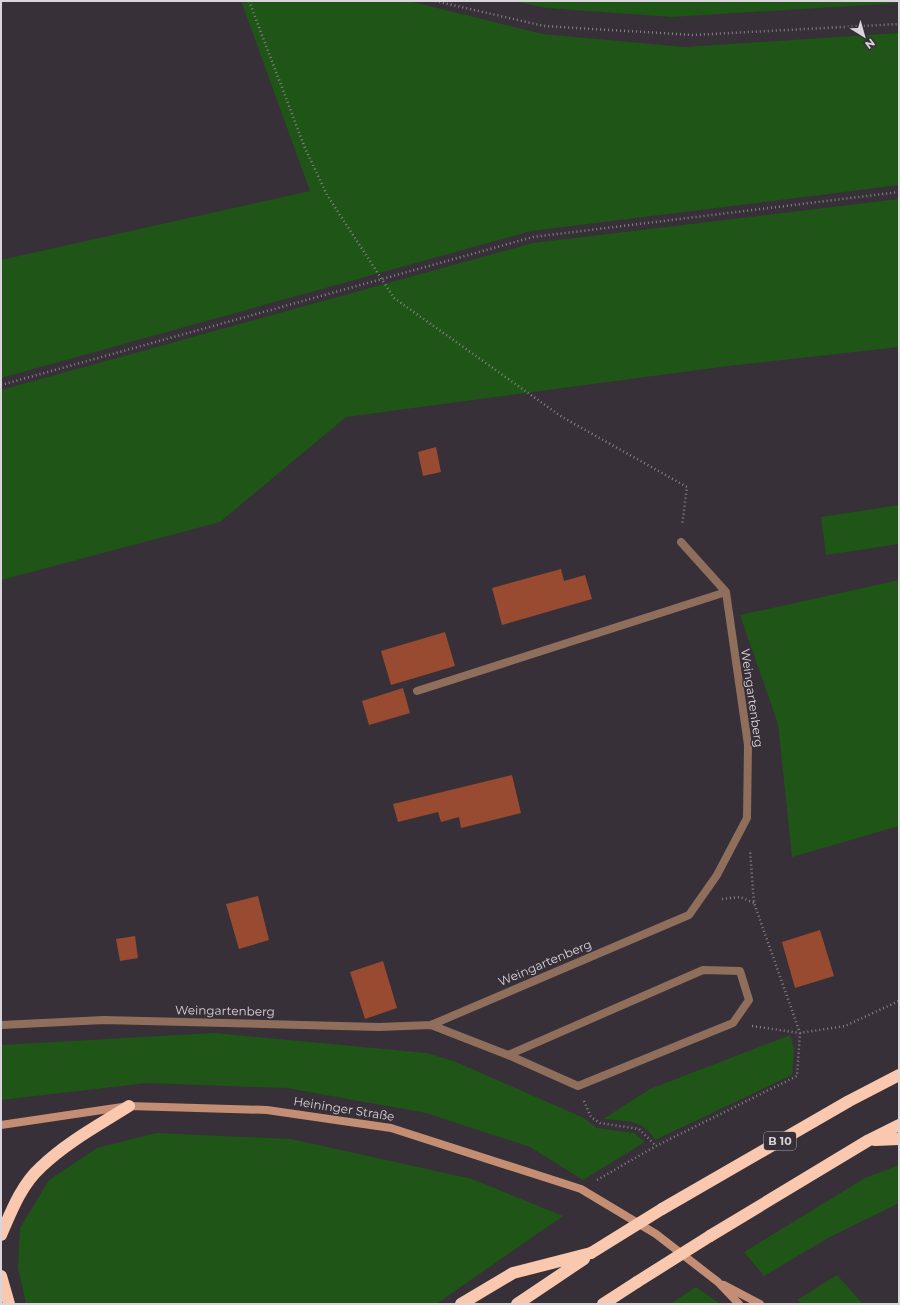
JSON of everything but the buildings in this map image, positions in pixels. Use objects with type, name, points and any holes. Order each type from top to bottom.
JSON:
[{"type":"highway","name":"B 10","points":[[517,1304],[591,1253],[662,1210],[849,1100],[899,1075]]},
{"type":"highway","points":[[1,1235],[15,1204],[40,1167],[80,1136],[129,1106]]},
{"type":"highway","points":[[604,1304],[710,1236],[870,1140],[899,1125]]},
{"type":"highway","points":[[870,1140],[899,1139]]},
{"type":"highway","points":[[461,1304],[513,1273],[591,1253]]},
{"type":"highway","points":[[1,1276],[10,1304]]},
{"type":"main road","name":"Heininger Straße","points":[[1,1125],[129,1106],[268,1110],[391,1128],[581,1189],[656,1234],[718,1282],[739,1304]]},
{"type":"main road","name":"Heininger Straße","points":[[718,1282],[760,1304]]},
{"type":"lane","points":[[417,691],[726,592],[681,542]]},
{"type":"lane","name":"Weingartenberg","points":[[1,1025],[104,1020],[379,1027],[431,1025],[689,915],[713,881],[747,818],[748,745],[726,592]]},
{"type":"lane","points":[[431,1025],[508,1055],[578,1086],[733,1023],[749,1000],[740,971],[703,970],[508,1055]]},
{"type":"path","points":[[249,1],[305,148],[327,195],[380,279],[394,298],[562,417],[687,487],[681,542]]},
{"type":"path","points":[[435,1],[544,26],[693,35],[899,24]]},
{"type":"path","points":[[1,385],[533,237],[899,192]]},
{"type":"path","points":[[581,1189],[656,1146],[796,1076],[800,1033],[754,902],[750,848]]},
{"type":"path","points":[[718,902],[725,898],[740,897],[754,902]]},
{"type":"path","points":[[733,1023],[800,1033],[845,1026],[899,1001]]},
{"type":"path","points":[[578,1086],[590,1117],[600,1123],[639,1129],[656,1146]]},
{"type":"green space","points":[[241,1],[409,1],[542,34],[685,47],[899,33],[899,185],[531,231],[1,378],[1,260],[310,191]]},
{"type":"green space","points":[[513,1],[899,1],[899,3],[672,17],[546,8]]},
{"type":"green space","points":[[899,199],[899,347],[728,366],[346,417],[220,522],[1,580],[1,390],[533,243]]},
{"type":"green space","points":[[899,505],[899,544],[826,555],[821,517]]},
{"type":"green space","points":[[899,580],[899,826],[792,857],[778,724],[740,615]]},
{"type":"green space","points":[[214,1033],[427,1053],[456,1062],[584,1118],[597,1128],[634,1133],[645,1142],[583,1180],[530,1147],[426,1113],[287,1088],[147,1083],[1,1100],[1,1045]]},
{"type":"green space","points":[[790,1035],[794,1049],[792,1075],[655,1140],[651,1133],[645,1128],[633,1122],[603,1119],[650,1089]]},
{"type":"green space","points":[[157,1133],[291,1139],[472,1179],[563,1216],[436,1304],[26,1304],[18,1268],[20,1228],[49,1180],[97,1148]]},
{"type":"green space","points":[[899,1165],[899,1203],[828,1238],[764,1276],[744,1252],[865,1178]]},
{"type":"green space","points":[[837,1275],[863,1304],[802,1304],[797,1300]]},
{"type":"green space","points":[[696,1287],[720,1304],[670,1304]]}]
